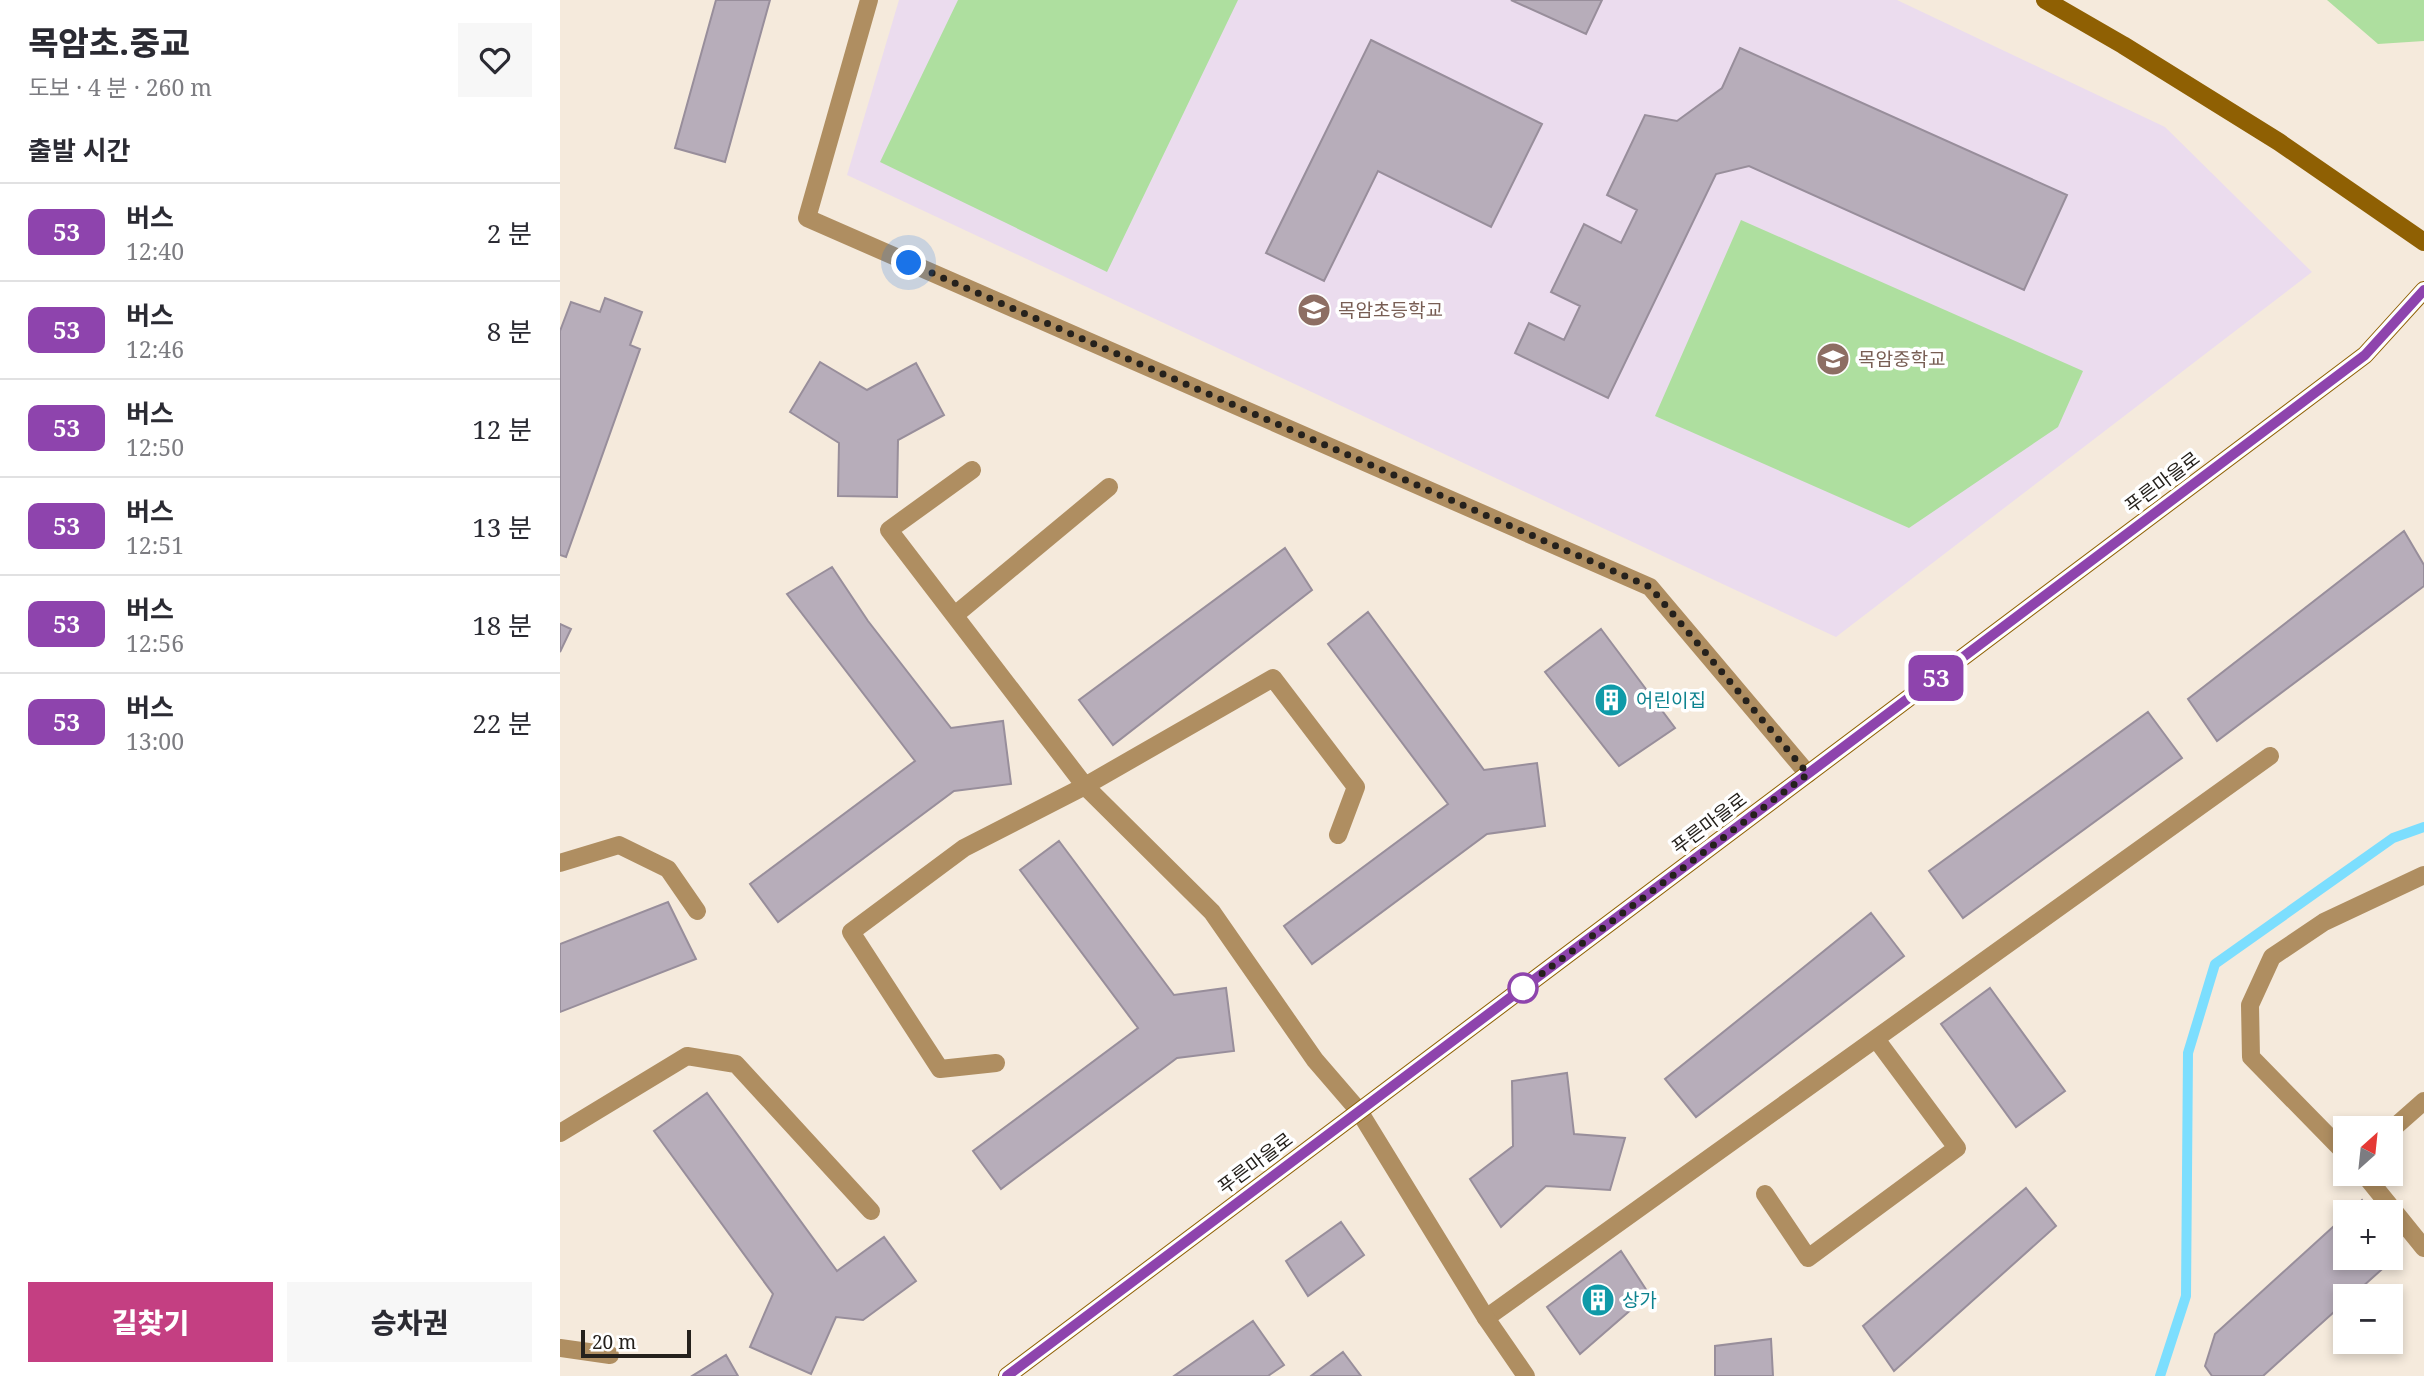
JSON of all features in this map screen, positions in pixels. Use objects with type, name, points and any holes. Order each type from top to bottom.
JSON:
[{"type":"street","points":[[869,0],[807,218],[1650,587],[1808,774]]},
{"type":"street","points":[[2045,0],[2279,142],[2424,242]]},
{"type":"street","name":"푸른마을로","points":[[1007,1376],[2365,355],[2424,290]]},
{"type":"street","points":[[972,470],[890,530],[1085,786],[1212,912],[1315,1060],[1359,1111],[1486,1318],[1526,1376]]},
{"type":"street","points":[[955,615],[1109,487]]},
{"type":"street","points":[[996,1063],[940,1069],[852,932],[964,848],[1085,786],[1273,678],[1356,787],[1338,835]]},
{"type":"street","points":[[1486,1318],[2270,756]]},
{"type":"street","points":[[560,863],[619,845],[668,869],[696,911]]},
{"type":"street","points":[[2333,1141],[2251,1057],[2250,1005],[2272,957],[2324,922],[2424,875]]},
{"type":"street","points":[[1765,1194],[1808,1258],[1957,1148],[1876,1039]]},
{"type":"street","points":[[560,1133],[687,1056],[736,1064],[871,1211]]},
{"type":"street","points":[[2403,1120],[2424,1101]]},
{"type":"street","points":[[2374,1186],[2424,1248]]},
{"type":"street","points":[[560,1348],[610,1355]]},
{"type":"shaded area","name":"목암중학교","points":[[899,0],[1897,0],[2165,127],[2312,272],[1836,637],[847,175]]},
{"type":"green space","points":[[958,0],[1238,0],[1107,272],[880,162]]},
{"type":"green space","points":[[2327,0],[2424,0],[2424,41],[2378,44]]},
{"type":"green space","points":[[1741,220],[2083,371],[2058,427],[1909,528],[1655,416]]},
{"type":"building","points":[[716,0],[770,0],[725,162],[675,148]]},
{"type":"building","points":[[1511,0],[1602,0],[1586,34]]},
{"type":"building","points":[[1371,40],[1542,124],[1491,227],[1378,171],[1324,281],[1266,253]]},
{"type":"building","points":[[1740,48],[2067,195],[2024,290],[1749,166],[1716,174],[1608,398],[1515,353],[1529,323],[1564,340],[1580,306],[1551,292],[1584,224],[1621,243],[1637,210],[1607,195],[1645,115],[1677,121],[1722,88]]},
{"type":"building","points":[[605,298],[642,312],[630,345],[640,349],[566,557],[560,555],[560,331],[571,302],[600,312]]},
{"type":"building","points":[[820,362],[867,390],[916,363],[944,415],[898,440],[897,497],[838,496],[839,443],[790,412]]},
{"type":"building","points":[[2404,531],[2424,565],[2424,586],[2217,741],[2188,699]]},
{"type":"building","points":[[1285,548],[1312,590],[1113,745],[1079,700]]},
{"type":"building","points":[[832,567],[868,621],[951,728],[1003,721],[1011,784],[954,791],[778,922],[750,884],[915,761],[787,594]]},
{"type":"building","points":[[1368,612],[1484,770],[1537,763],[1545,826],[1487,834],[1312,964],[1284,926],[1448,804],[1328,644]]},
{"type":"building","points":[[560,624],[571,629],[560,652]]},
{"type":"building","name":"어린이집","points":[[1601,629],[1675,728],[1619,766],[1545,672]]},
{"type":"building","points":[[2148,712],[2182,758],[1963,918],[1929,871]]},
{"type":"building","points":[[1059,841],[1174,995],[1226,988],[1234,1051],[1177,1058],[1001,1189],[973,1151],[1138,1028],[1020,870]]},
{"type":"building","points":[[668,902],[696,959],[560,1012],[560,944]]},
{"type":"building","points":[[1871,913],[1904,956],[1696,1117],[1665,1079]]},
{"type":"building","points":[[1990,988],[2065,1091],[2016,1127],[1941,1024]]},
{"type":"building","points":[[1567,1073],[1574,1134],[1625,1138],[1610,1190],[1546,1186],[1501,1227],[1470,1179],[1513,1146],[1512,1081]]},
{"type":"building","points":[[707,1093],[837,1271],[884,1237],[916,1281],[863,1320],[836,1317],[811,1374],[750,1347],[773,1294],[654,1131]]},
{"type":"building","points":[[2026,1188],[2056,1226],[1894,1371],[1863,1326]]},
{"type":"building","points":[[1341,1222],[1364,1255],[1308,1296],[1286,1261]]},
{"type":"building","points":[[2333,1227],[2333,1270],[2381,1270],[2365,1284],[2333,1284],[2333,1313],[2263,1376],[2212,1376],[2205,1366],[2215,1334]]},
{"type":"building","name":"상가","points":[[1621,1251],[1649,1294],[1580,1354],[1547,1307]]},
{"type":"building","points":[[1253,1321],[1284,1365],[1268,1376],[1174,1376]]},
{"type":"building","points":[[1771,1339],[1773,1376],[1715,1376],[1715,1346]]},
{"type":"building","points":[[1343,1352],[1361,1376],[1311,1376]]},
{"type":"building","points":[[726,1355],[738,1376],[692,1376]]},
{"type":"waterway","points":[[2160,1376],[2186,1296],[2188,1053],[2215,964],[2393,838],[2424,827]]},
{"type":"bus line","name":"53","points":[[1007,1376],[2365,355],[2424,290]]},
{"type":"place","name":"목암초등학교","points":[[1314,310]]},
{"type":"place","name":"목암중학교","points":[[1833,359]]},
{"type":"place","name":"어린이집","points":[[1611,700]]},
{"type":"place","name":"상가","points":[[1598,1300]]},
{"type":"route","points":[[909,263],[1650,587],[1764,719],[1808,774],[1523,988]]}]
